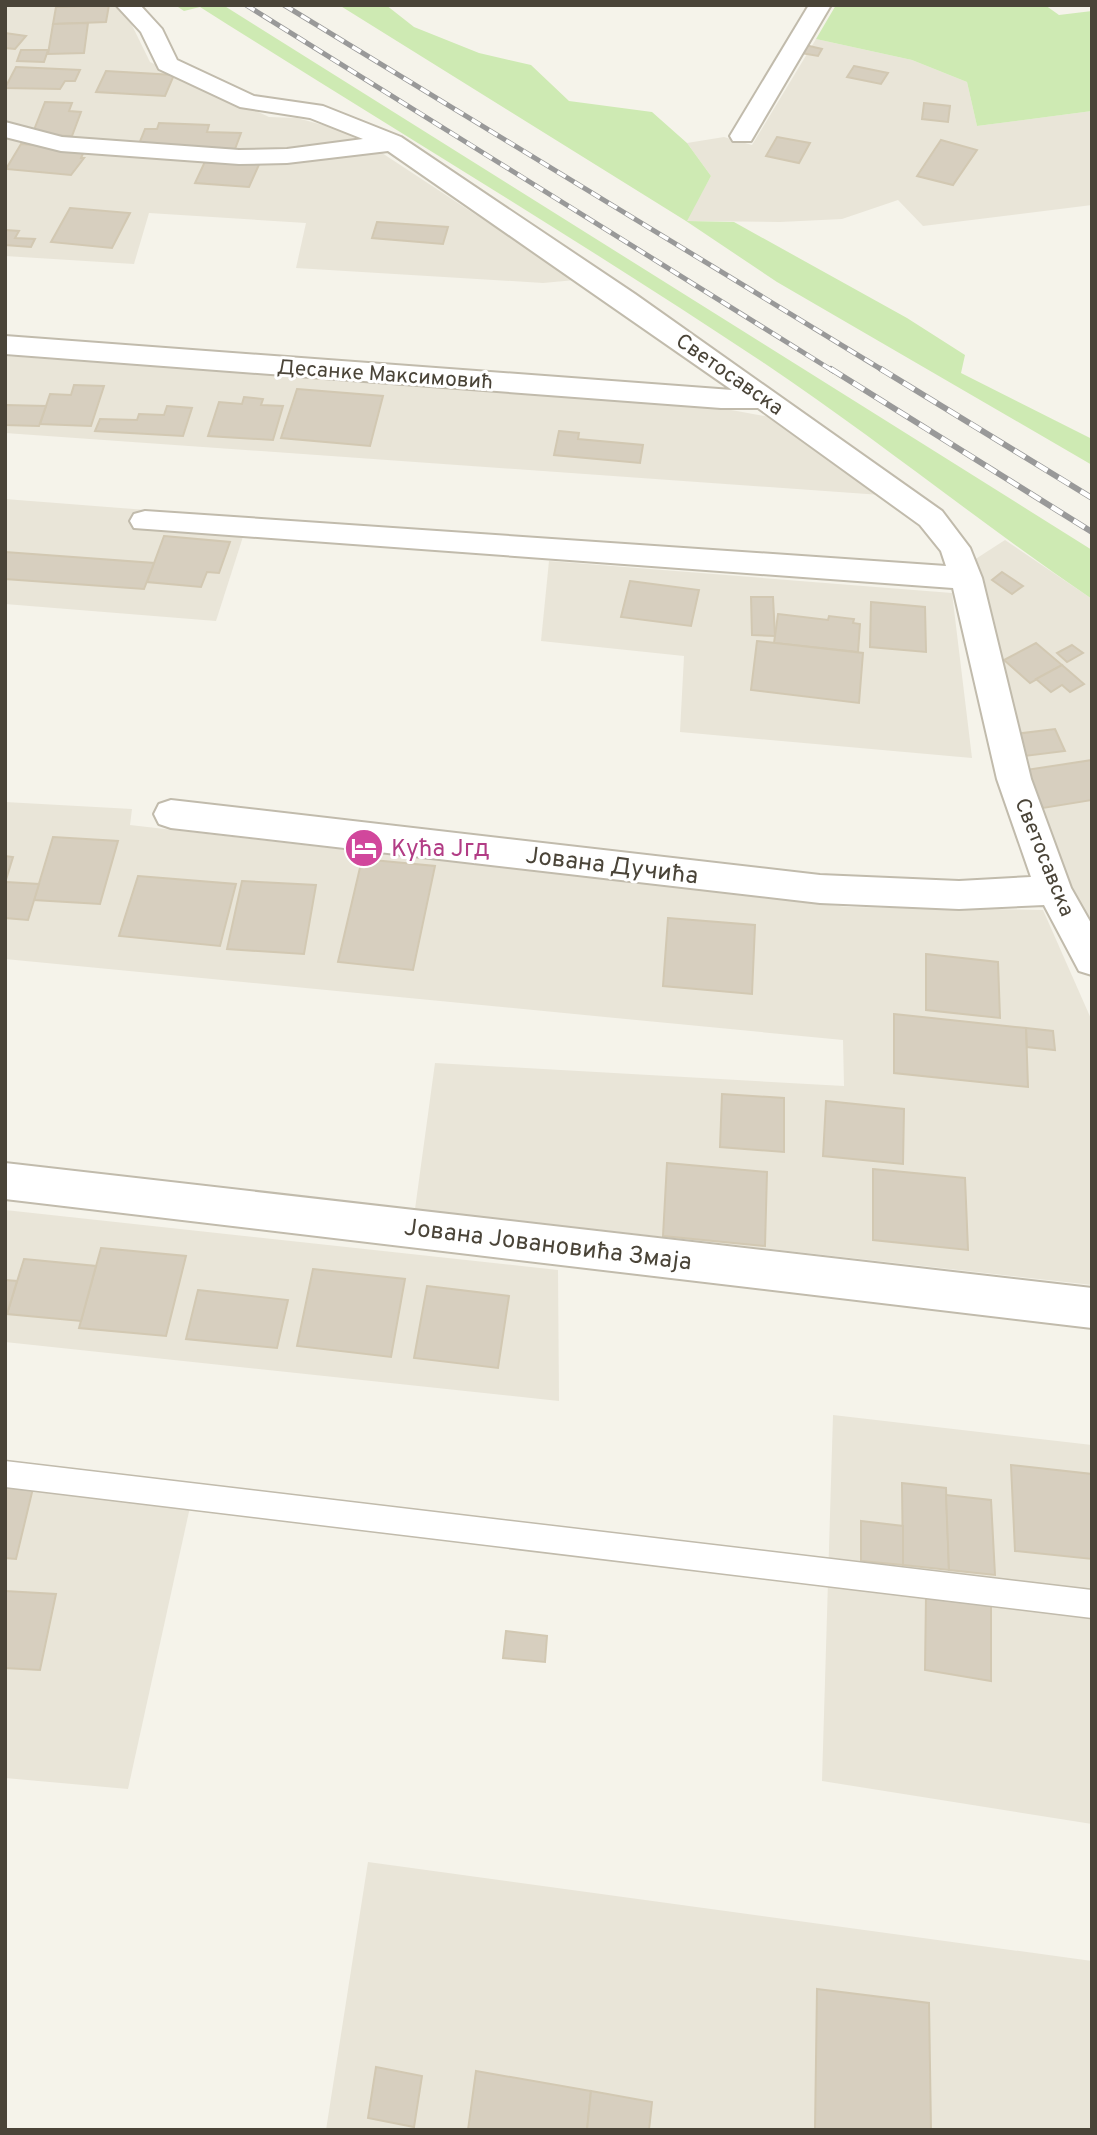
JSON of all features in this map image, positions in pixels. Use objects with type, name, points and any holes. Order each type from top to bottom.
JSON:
[{"type":"street","name":"Светосавска","points":[[127,5],[151,29],[167,64],[247,102],[315,111],[392,142],[765,399],[931,518],[955,548],[966,578],[1014,779],[1054,890],[1092,960]]},
{"type":"street","points":[[742,136],[820,5]]},
{"type":"street","points":[[5,129],[61,144],[239,157],[287,156],[392,142]]},
{"type":"street","name":"Десанке Максимовић","points":[[5,345],[721,400],[765,399]]},
{"type":"street","points":[[145,522],[966,578]]},
{"type":"street","name":"Јована Дучића","points":[[171,814],[820,889],[960,895],[1054,890]]},
{"type":"street","name":"Јована Јовановића Змаја","points":[[5,1181],[1092,1308]]},
{"type":"lane","points":[[5,1474],[1092,1604]]},
{"type":"shaded area","points":[[5,5],[119,5],[124,9],[150,62],[269,117],[297,118],[341,130],[382,153],[575,280],[543,283],[296,268],[306,223],[149,213],[134,264],[5,256]]},
{"type":"shaded area","points":[[816,39],[912,60],[967,82],[977,126],[1092,111],[1092,205],[923,226],[898,200],[842,219],[780,222],[686,221],[711,176],[687,143],[724,137],[752,145]]},
{"type":"shaded area","points":[[5,356],[704,405],[770,417],[881,495],[5,433]]},
{"type":"shaded area","points":[[5,499],[249,518],[216,621],[5,604]]},
{"type":"shaded area","points":[[1005,540],[1092,599],[1092,931],[1033,810],[974,560]]},
{"type":"shaded area","points":[[549,561],[952,593],[972,758],[680,732],[684,656],[541,641]]},
{"type":"shaded area","points":[[5,802],[132,809],[130,825],[848,907],[1043,910],[1092,1021],[1092,1285],[415,1209],[435,1063],[844,1086],[843,1040],[5,959]]},
{"type":"shaded area","points":[[5,1210],[558,1270],[559,1401],[5,1342]]},
{"type":"shaded area","points":[[833,1415],[1092,1445],[1092,1824],[822,1781]]},
{"type":"shaded area","points":[[5,1477],[192,1498],[128,1789],[5,1778]]},
{"type":"shaded area","points":[[368,1862],[1092,1961],[1092,2130],[326,2130]]},
{"type":"green space","points":[[175,5],[223,5],[1092,550],[1092,599],[806,392],[694,317],[200,7],[184,11]]},
{"type":"green space","points":[[339,5],[386,5],[414,27],[479,53],[531,65],[569,101],[652,112],[687,143],[711,176],[687,221],[734,222],[907,318],[965,355],[961,373],[1092,439],[1092,465],[777,282],[686,221]]},
{"type":"green space","points":[[836,5],[1045,5],[1059,15],[1092,11],[1092,111],[977,126],[967,82],[912,60],[816,39]]},
{"type":"building","points":[[109,5],[106,22],[53,24],[56,7]]},
{"type":"building","points":[[88,23],[84,53],[48,54],[53,24]]},
{"type":"building","points":[[5,33],[26,36],[15,49],[5,48]]},
{"type":"building","points":[[805,45],[822,49],[818,56],[801,53]]},
{"type":"building","points":[[21,50],[48,50],[44,62],[17,61]]},
{"type":"building","points":[[854,66],[888,73],[881,84],[847,77]]},
{"type":"building","points":[[16,67],[80,70],[75,81],[65,81],[60,89],[5,88]]},
{"type":"building","points":[[106,71],[174,75],[165,96],[96,92]]},
{"type":"building","points":[[45,102],[72,103],[69,111],[81,112],[72,136],[32,135]]},
{"type":"building","points":[[924,103],[950,106],[948,122],[922,119]]},
{"type":"building","points":[[159,123],[209,125],[207,132],[241,133],[235,149],[139,144],[145,129],[157,129]]},
{"type":"building","points":[[777,137],[810,143],[799,163],[766,156]]},
{"type":"building","points":[[941,140],[977,150],[953,185],[917,176]]},
{"type":"building","points":[[21,144],[85,149],[81,158],[84,158],[71,175],[6,169]]},
{"type":"building","points":[[208,155],[261,160],[249,187],[195,183]]},
{"type":"building","points":[[70,208],[130,213],[112,248],[51,242]]},
{"type":"building","points":[[377,222],[448,227],[443,244],[372,238]]},
{"type":"building","points":[[5,230],[19,231],[15,238],[35,239],[31,247],[5,245]]},
{"type":"building","points":[[74,385],[104,386],[91,426],[40,424],[50,394],[71,395]]},
{"type":"building","points":[[297,389],[383,396],[370,446],[281,438]]},
{"type":"building","points":[[244,397],[263,399],[261,405],[283,406],[273,440],[208,436],[219,402],[242,404]]},
{"type":"building","points":[[6,405],[46,406],[39,426],[5,425]]},
{"type":"building","points":[[167,406],[192,408],[183,436],[95,431],[100,419],[137,420],[139,414],[164,415]]},
{"type":"building","points":[[559,431],[579,433],[578,439],[643,445],[640,463],[554,455]]},
{"type":"building","points":[[164,536],[230,542],[219,573],[207,572],[201,587],[147,582]]},
{"type":"building","points":[[5,552],[154,563],[144,589],[5,579]]},
{"type":"building","points":[[1002,572],[1023,586],[1012,594],[992,580]]},
{"type":"building","points":[[630,581],[699,590],[691,626],[621,617]]},
{"type":"building","points":[[751,597],[773,597],[775,636],[752,635]]},
{"type":"building","points":[[871,602],[925,607],[926,652],[870,647]]},
{"type":"building","points":[[778,614],[828,620],[829,616],[854,619],[853,623],[860,624],[858,652],[774,643]]},
{"type":"building","points":[[757,641],[863,653],[859,703],[751,690]]},
{"type":"building","points":[[1036,643],[1062,665],[1030,683],[1004,660]]},
{"type":"building","points":[[1072,645],[1083,653],[1067,662],[1057,653]]},
{"type":"building","points":[[1062,665],[1084,684],[1070,692],[1062,685],[1051,692],[1036,679]]},
{"type":"building","points":[[1055,729],[1065,751],[1016,757],[1007,735]]},
{"type":"building","points":[[1092,760],[1092,800],[1043,808],[1026,770]]},
{"type":"building","points":[[53,837],[118,841],[100,904],[34,900]]},
{"type":"building","points":[[5,856],[13,857],[5,883]]},
{"type":"building","points":[[362,859],[435,866],[413,970],[338,962]]},
{"type":"building","points":[[138,876],[236,884],[220,946],[119,936]]},
{"type":"building","points":[[242,881],[316,885],[304,954],[227,949]]},
{"type":"building","points":[[6,882],[39,884],[28,920],[5,918]]},
{"type":"building","points":[[668,918],[755,925],[752,994],[663,986]]},
{"type":"building","points":[[926,954],[998,962],[1000,1018],[926,1010]]},
{"type":"building","points":[[894,1014],[1026,1028],[1028,1087],[894,1073]]},
{"type":"building","points":[[1026,1028],[1053,1031],[1055,1050],[1027,1047]]},
{"type":"building","points":[[722,1094],[784,1098],[784,1152],[720,1147]]},
{"type":"building","points":[[826,1101],[904,1109],[903,1164],[823,1156]]},
{"type":"building","points":[[667,1163],[767,1172],[765,1246],[663,1236]]},
{"type":"building","points":[[873,1169],[965,1178],[968,1250],[873,1240]]},
{"type":"building","points":[[101,1248],[186,1256],[166,1336],[79,1328]]},
{"type":"building","points":[[24,1259],[96,1266],[81,1321],[7,1314]]},
{"type":"building","points":[[313,1269],[405,1279],[391,1357],[297,1346]]},
{"type":"building","points":[[5,1280],[17,1281],[7,1314],[5,1314]]},
{"type":"building","points":[[427,1286],[509,1296],[498,1368],[414,1358]]},
{"type":"building","points":[[198,1290],[288,1300],[277,1348],[186,1339]]},
{"type":"building","points":[[1011,1465],[1092,1474],[1092,1559],[1015,1551]]},
{"type":"building","points":[[5,1482],[34,1484],[16,1559],[5,1558]]},
{"type":"building","points":[[902,1483],[946,1488],[949,1570],[903,1565]]},
{"type":"building","points":[[946,1495],[991,1500],[995,1575],[949,1570]]},
{"type":"building","points":[[861,1521],[903,1526],[903,1565],[861,1561]]},
{"type":"building","points":[[5,1591],[56,1594],[40,1670],[5,1668]]},
{"type":"building","points":[[926,1596],[991,1606],[991,1681],[925,1670]]},
{"type":"building","points":[[506,1631],[547,1636],[545,1662],[503,1658]]},
{"type":"building","points":[[817,1989],[929,2003],[931,2130],[815,2130]]},
{"type":"building","points":[[376,2067],[422,2076],[414,2127],[368,2118]]},
{"type":"building","points":[[476,2071],[591,2091],[587,2130],[468,2130]]},
{"type":"building","points":[[591,2091],[652,2102],[649,2130],[587,2130]]},
{"type":"railway","points":[[246,5],[833,371]]},
{"type":"railway","points":[[284,5],[884,371]]},
{"type":"railway","points":[[831,369],[1092,532]]},
{"type":"railway","points":[[881,369],[1092,498]]},
{"type":"place","name":"Кућа Јгд","points":[[364,848]]}]
